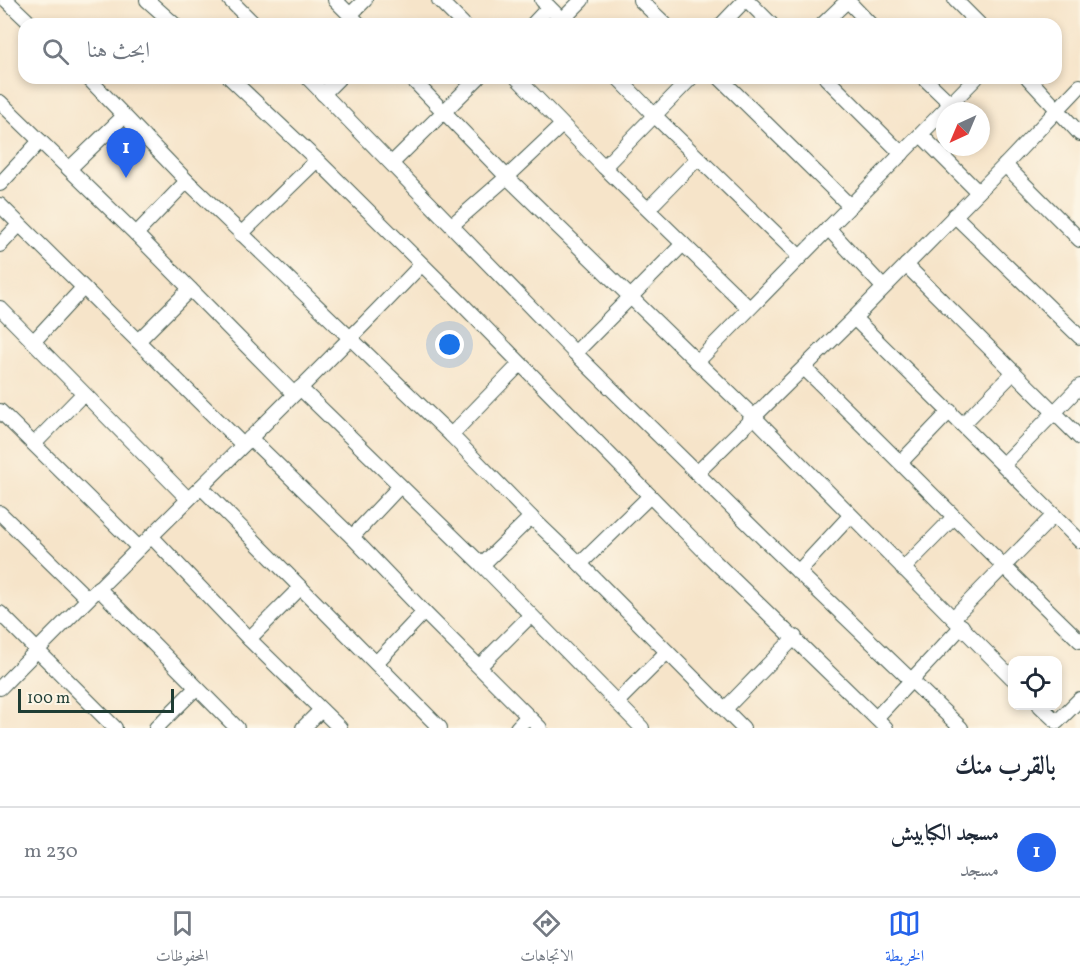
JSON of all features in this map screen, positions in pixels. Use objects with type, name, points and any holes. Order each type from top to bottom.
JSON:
[{"type":"street","points":[[6,0],[25,18]]},
{"type":"street","points":[[147,0],[163,18]]},
{"type":"street","points":[[230,0],[248,18]]},
{"type":"street","points":[[335,0],[352,18]]},
{"type":"street","points":[[355,18],[365,0]]},
{"type":"street","points":[[439,0],[457,18]]},
{"type":"street","points":[[567,18],[582,0]]},
{"type":"street","points":[[640,0],[659,18]]},
{"type":"street","points":[[728,18],[746,0],[765,18]]},
{"type":"street","points":[[829,18],[848,0],[864,18]]},
{"type":"street","points":[[956,0],[973,18]]},
{"type":"street","points":[[537,18],[546,4],[560,18]]},
{"type":"street","points":[[99,84],[124,116],[187,181],[452,435],[743,728]]},
{"type":"street","points":[[236,84],[317,160],[710,557],[795,637],[881,723],[957,622],[1003,566],[1054,515]]},
{"type":"street","points":[[314,84],[575,353],[961,728]]},
{"type":"street","points":[[323,94],[333,84]]},
{"type":"street","points":[[417,84],[507,177],[754,417],[1008,674]]},
{"type":"street","points":[[392,163],[472,84]]},
{"type":"street","points":[[523,84],[604,167],[749,308]]},
{"type":"street","points":[[624,84],[800,257]]},
{"type":"street","points":[[604,167],[685,84]]},
{"type":"street","points":[[726,84],[850,206]]},
{"type":"street","points":[[832,84],[902,154]]},
{"type":"street","points":[[930,84],[949,102]]},
{"type":"street","points":[[953,102],[970,84]]},
{"type":"street","points":[[1033,84],[1080,134]]},
{"type":"street","points":[[697,472],[854,318],[1080,86]]},
{"type":"street","points":[[0,102],[190,289],[482,565],[642,728]]},
{"type":"street","points":[[69,169],[124,116]]},
{"type":"street","points":[[697,362],[936,120]]},
{"type":"street","points":[[452,225],[562,125]]},
{"type":"street","points":[[921,135],[978,192]]},
{"type":"street","points":[[0,184],[40,141]]},
{"type":"street","points":[[648,209],[698,158]]},
{"type":"street","points":[[241,234],[317,160]]},
{"type":"street","points":[[1005,165],[1080,240]]},
{"type":"street","points":[[136,234],[187,181]]},
{"type":"street","points":[[0,205],[138,341],[352,537],[540,728]]},
{"type":"street","points":[[954,215],[1080,337]]},
{"type":"street","points":[[0,245],[19,225]]},
{"type":"street","points":[[828,228],[883,288]]},
{"type":"street","points":[[575,353],[683,244]]},
{"type":"street","points":[[0,688],[87,598],[352,338],[422,265]]},
{"type":"street","points":[[906,265],[1080,438]]},
{"type":"street","points":[[34,341],[83,288]]},
{"type":"street","points":[[138,341],[190,289]]},
{"type":"street","points":[[0,308],[188,499]]},
{"type":"street","points":[[854,318],[1080,541]]},
{"type":"street","points":[[452,435],[520,364]]},
{"type":"street","points":[[804,368],[1080,641]]},
{"type":"street","points":[[963,424],[1014,372]]},
{"type":"street","points":[[1004,464],[1080,386]]},
{"type":"street","points":[[34,444],[83,393]]},
{"type":"street","points":[[0,411],[139,548]]},
{"type":"street","points":[[901,462],[950,411]]},
{"type":"street","points":[[352,537],[400,486]]},
{"type":"street","points":[[201,487],[440,728]]},
{"type":"street","points":[[580,564],[650,496]]},
{"type":"street","points":[[0,513],[87,598]]},
{"type":"street","points":[[798,572],[850,516]]},
{"type":"street","points":[[482,565],[531,517]]},
{"type":"street","points":[[903,569],[954,517]]},
{"type":"street","points":[[151,536],[249,639],[340,728]]},
{"type":"street","points":[[98,588],[237,728]]},
{"type":"street","points":[[249,639],[300,588]]},
{"type":"street","points":[[376,663],[424,612]]},
{"type":"street","points":[[0,613],[115,728]]},
{"type":"street","points":[[480,666],[530,616]]},
{"type":"street","points":[[725,709],[795,637]]},
{"type":"street","points":[[617,702],[667,652]]},
{"type":"street","points":[[156,728],[196,688]]},
{"type":"street","points":[[1044,710],[1058,726],[1080,699]]},
{"type":"street","points":[[303,728],[321,710]]},
{"type":"street","points":[[517,728],[528,716]]},
{"type":"street","points":[[418,728],[429,718]]},
{"type":"place","name":"مسجد الكبابيش","points":[[126,178]]}]
